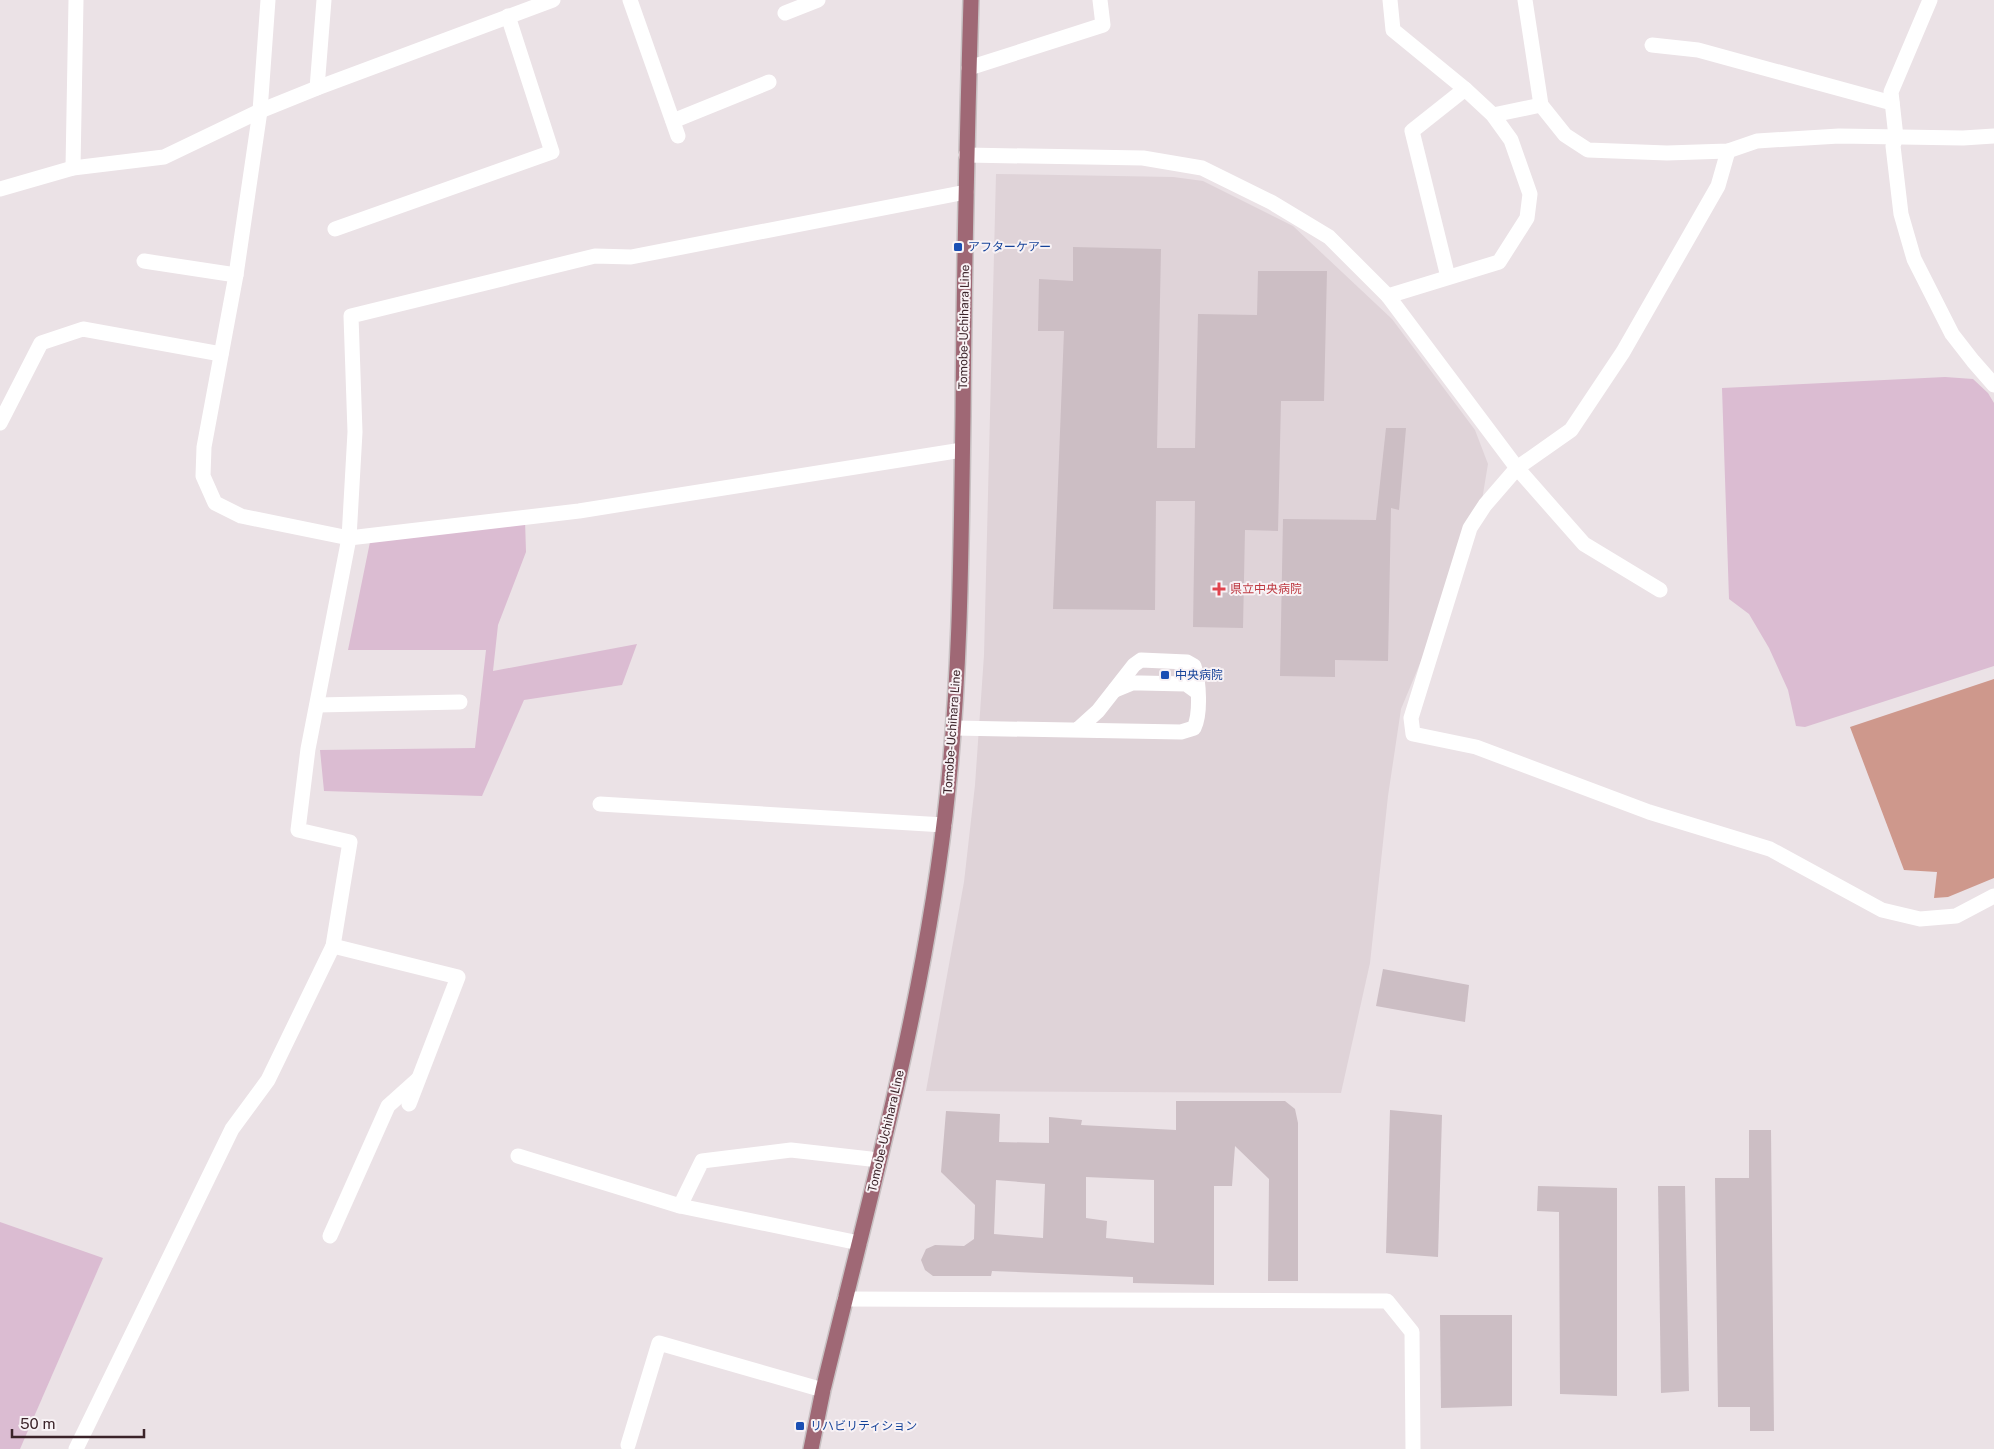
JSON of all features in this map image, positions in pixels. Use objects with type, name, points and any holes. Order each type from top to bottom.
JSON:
[{"type":"main road","name":"Tomobe-Uchihara Line","points":[[811,1449],[823,1390],[917,997],[932,915],[944,825],[954,728],[961,583],[966,155],[970,0]]},
{"type":"street","points":[[73,168],[76,0]]},
{"type":"street","points":[[268,0],[260,111],[236,275],[204,447],[203,476],[215,503],[240,516],[349,538],[579,511],[962,450]]},
{"type":"street","points":[[317,88],[324,0]]},
{"type":"street","points":[[630,0],[678,136]]},
{"type":"street","points":[[785,13],[818,0]]},
{"type":"street","points":[[969,68],[1103,25],[1100,0]]},
{"type":"street","points":[[1388,296],[1499,262],[1527,218],[1530,194],[1511,140],[1492,115],[1465,88],[1393,30],[1390,0]]},
{"type":"street","points":[[1525,0],[1541,105],[1565,135],[1588,150],[1667,153],[1728,151],[1757,141],[1839,136],[1964,138],[1994,136]]},
{"type":"street","points":[[1930,0],[1892,92],[1896,137],[1893,146],[1901,214],[1914,259],[1952,334],[1994,384]]},
{"type":"street","points":[[0,189],[73,168],[164,156],[260,111],[546,1]]},
{"type":"street","points":[[335,229],[552,152],[508,16]]},
{"type":"street","points":[[1652,44],[1698,50],[1892,103]]},
{"type":"street","points":[[673,121],[769,82]]},
{"type":"street","points":[[1448,277],[1412,131],[1465,88]]},
{"type":"street","points":[[1492,115],[1541,105]]},
{"type":"street","points":[[1728,151],[1718,186],[1623,352],[1571,430],[1517,468],[1485,505],[1470,528],[1411,718],[1413,734],[1476,747],[1649,812],[1770,849],[1882,910],[1920,919],[1956,916],[1994,896]]},
{"type":"street","points":[[966,155],[1143,158],[1202,168],[1271,202],[1329,237],[1388,296],[1517,468],[1584,544],[1660,590]]},
{"type":"street","points":[[76,1449],[232,1129],[268,1080],[333,946],[350,842],[298,830],[308,748],[349,538],[355,432],[351,316],[595,256],[631,257],[966,192]]},
{"type":"street","points":[[144,261],[236,275]]},
{"type":"street","points":[[0,423],[41,343],[83,329],[221,354]]},
{"type":"street","points":[[954,728],[1181,732],[1194,728],[1197,721],[1198,692],[1197,674],[1194,666],[1187,662],[1141,660],[1134,665],[1098,711],[1077,730]]},
{"type":"street","points":[[1114,691],[1132,683],[1141,683],[1186,684],[1198,692]]},
{"type":"street","points":[[317,705],[460,702]]},
{"type":"street","points":[[600,804],[944,825]]},
{"type":"street","points":[[333,946],[458,977],[409,1104]]},
{"type":"street","points":[[330,1236],[388,1106],[420,1077]]},
{"type":"street","points":[[680,1206],[702,1161],[791,1150],[879,1160]]},
{"type":"street","points":[[518,1156],[680,1206],[859,1243]]},
{"type":"street","points":[[845,1299],[1387,1301],[1412,1332],[1413,1449]]},
{"type":"street","points":[[628,1446],[659,1343],[823,1390]]},
{"type":"shaded area","name":"県立中央病院","points":[[996,174],[1173,177],[1203,181],[1293,226],[1392,319],[1475,430],[1488,464],[1478,524],[1401,709],[1388,796],[1370,963],[1341,1093],[926,1091],[964,882],[975,785],[984,655]]},
{"type":"shaded area","points":[[1945,377],[1973,379],[1988,393],[1994,403],[1994,666],[1805,727],[1796,726],[1788,690],[1769,648],[1749,614],[1729,599],[1722,388]]},
{"type":"shaded area","points":[[525,520],[526,552],[498,625],[493,671],[637,644],[622,685],[524,700],[482,796],[324,791],[320,750],[475,748],[486,650],[348,650],[370,542]]},
{"type":"shaded area","points":[[1994,679],[1994,878],[1948,897],[1934,898],[1937,872],[1904,870],[1850,727]]},
{"type":"shaded area","points":[[0,1222],[103,1258],[20,1449],[0,1449]]},
{"type":"building","points":[[1073,247],[1161,249],[1157,448],[1195,448],[1198,314],[1257,315],[1258,271],[1327,271],[1324,401],[1281,401],[1278,531],[1245,530],[1243,628],[1193,627],[1195,501],[1156,501],[1155,610],[1053,609],[1064,331],[1038,331],[1039,279],[1073,281]]},
{"type":"building","points":[[1386,428],[1406,428],[1399,510],[1391,508],[1388,661],[1335,660],[1335,677],[1280,676],[1283,519],[1376,520]]},
{"type":"building","points":[[1383,969],[1469,985],[1465,1022],[1376,1006]]},
{"type":"building","points":[[1176,1101],[1285,1101],[1295,1109],[1298,1123],[1298,1281],[1268,1281],[1269,1179],[1235,1146],[1232,1186],[1214,1186],[1214,1285],[1133,1283],[1133,1277],[992,1271],[991,1276],[933,1276],[925,1270],[921,1260],[926,1249],[935,1245],[964,1246],[974,1239],[975,1205],[941,1172],[946,1111],[1000,1114],[999,1142],[1049,1143],[1049,1117],[1082,1120],[1081,1125],[1176,1130]],"holes":[[[1086,1177],[1154,1180],[1154,1243],[1106,1238],[1107,1221],[1086,1218]],[[996,1180],[1045,1184],[1043,1238],[994,1234]]]},
{"type":"building","points":[[1390,1110],[1442,1115],[1438,1257],[1386,1253]]},
{"type":"building","points":[[1749,1130],[1771,1130],[1774,1431],[1750,1431],[1750,1407],[1718,1407],[1715,1178],[1749,1178]]},
{"type":"building","points":[[1538,1186],[1617,1188],[1617,1396],[1560,1394],[1559,1212],[1537,1211]]},
{"type":"building","points":[[1658,1186],[1685,1186],[1689,1391],[1661,1393]]},
{"type":"building","points":[[1440,1315],[1512,1315],[1512,1406],[1441,1408]]},
{"type":"place","name":"アフターケアー","points":[[958,247]]},
{"type":"place","name":"県立中央病院","points":[[1219,589]]},
{"type":"place","name":"中央病院","points":[[1165,675]]},
{"type":"place","name":"リハビリティション","points":[[800,1426]]}]
